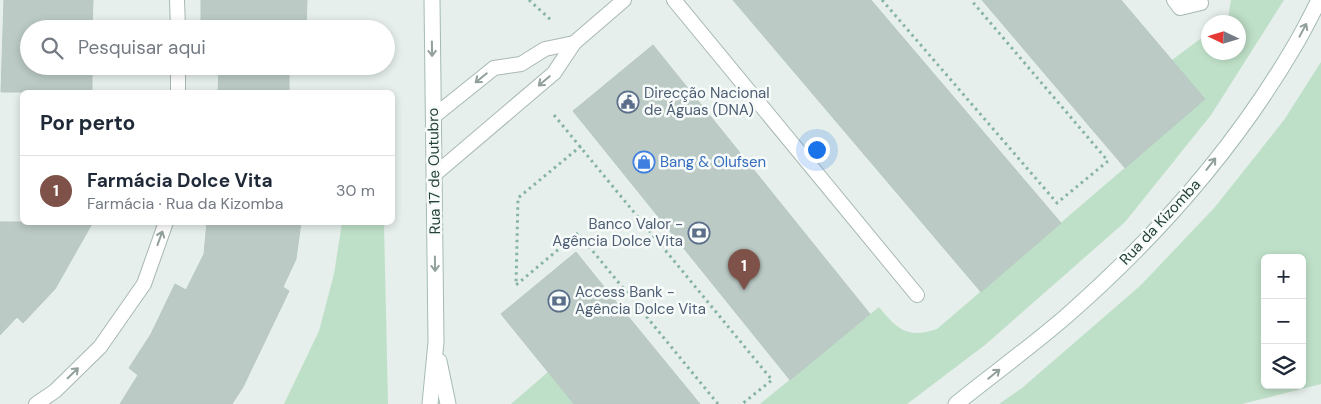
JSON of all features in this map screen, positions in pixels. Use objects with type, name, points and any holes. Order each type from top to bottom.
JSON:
[{"type":"main road","name":"Rua 17 de Outubro","points":[[432,0],[436,342]]},
{"type":"main road","name":"Rua da Kizomba","points":[[956,404],[1071,312],[1136,251],[1182,200],[1248,118],[1295,47],[1319,0]]},
{"type":"main road","points":[[430,404],[436,342]]},
{"type":"main road","points":[[436,342],[448,404]]},
{"type":"lane","points":[[177,0],[178,20]]},
{"type":"lane","points":[[434,175],[554,73],[574,43],[624,0]]},
{"type":"lane","points":[[674,0],[917,295]]},
{"type":"lane","points":[[1177,4],[1202,3]]},
{"type":"lane","points":[[433,116],[494,68],[522,64],[545,50],[574,43]]},
{"type":"lane","points":[[178,75],[178,90]]},
{"type":"lane","points":[[36,404],[55,391],[100,348],[144,284],[165,225]]},
{"type":"path","points":[[882,0],[1057,204],[1108,161],[971,0]]},
{"type":"path","points":[[554,115],[772,380],[742,404]]},
{"type":"path","points":[[581,146],[518,198],[516,284],[578,233],[718,404]]},
{"type":"green space","points":[[1231,0],[1284,0],[1246,60],[1246,15],[1228,15]]},
{"type":"green space","points":[[1200,39],[1201,60],[1246,60],[1211,115],[1125,222],[985,345],[907,404],[760,404],[879,307],[891,321],[904,330],[918,333],[937,329],[1205,99],[1172,60]]},
{"type":"green space","points":[[1321,62],[1321,384],[1306,388],[1306,254],[1261,254],[1261,389],[1301,389],[1242,404],[999,404],[1022,388],[1141,285],[1215,207],[1284,120]]},
{"type":"green space","points":[[342,225],[384,225],[388,404],[284,404],[319,331],[334,274]]},
{"type":"green space","points":[[548,372],[574,404],[511,404]]},
{"type":"building","points":[[4,0],[93,0],[92,20],[20,20],[20,75],[92,75],[92,90],[20,90],[20,92],[1,92]]},
{"type":"building","points":[[201,0],[307,0],[306,20],[201,20]]},
{"type":"building","points":[[733,0],[871,0],[1061,223],[981,292]]},
{"type":"building","points":[[982,0],[1121,0],[1205,99],[1125,168]]},
{"type":"building","points":[[653,45],[870,314],[790,380],[573,111]]},
{"type":"building","points":[[219,75],[289,75],[289,90],[218,90]]},
{"type":"building","points":[[0,222],[20,222],[20,225],[91,225],[55,289],[23,323],[17,317],[0,335]]},
{"type":"building","points":[[207,225],[301,225],[296,259],[283,287],[289,291],[243,387],[232,404],[120,404],[138,375],[129,368],[151,334],[175,284],[186,290],[204,254]]},
{"type":"building","points":[[576,252],[700,404],[574,404],[501,314]]},
{"type":"place","name":"Direcção Nacional de Águas (DNA)","points":[[628,102]]},
{"type":"place","name":"Bang & Olufsen","points":[[644,162]]},
{"type":"place","name":"Banco Valor - Agência Dolce Vita","points":[[699,233]]},
{"type":"place","name":"Farmácia Dolce Vita","points":[[744,290]]},
{"type":"place","name":"Access Bank - Agência Dolce Vita","points":[[559,301]]}]
